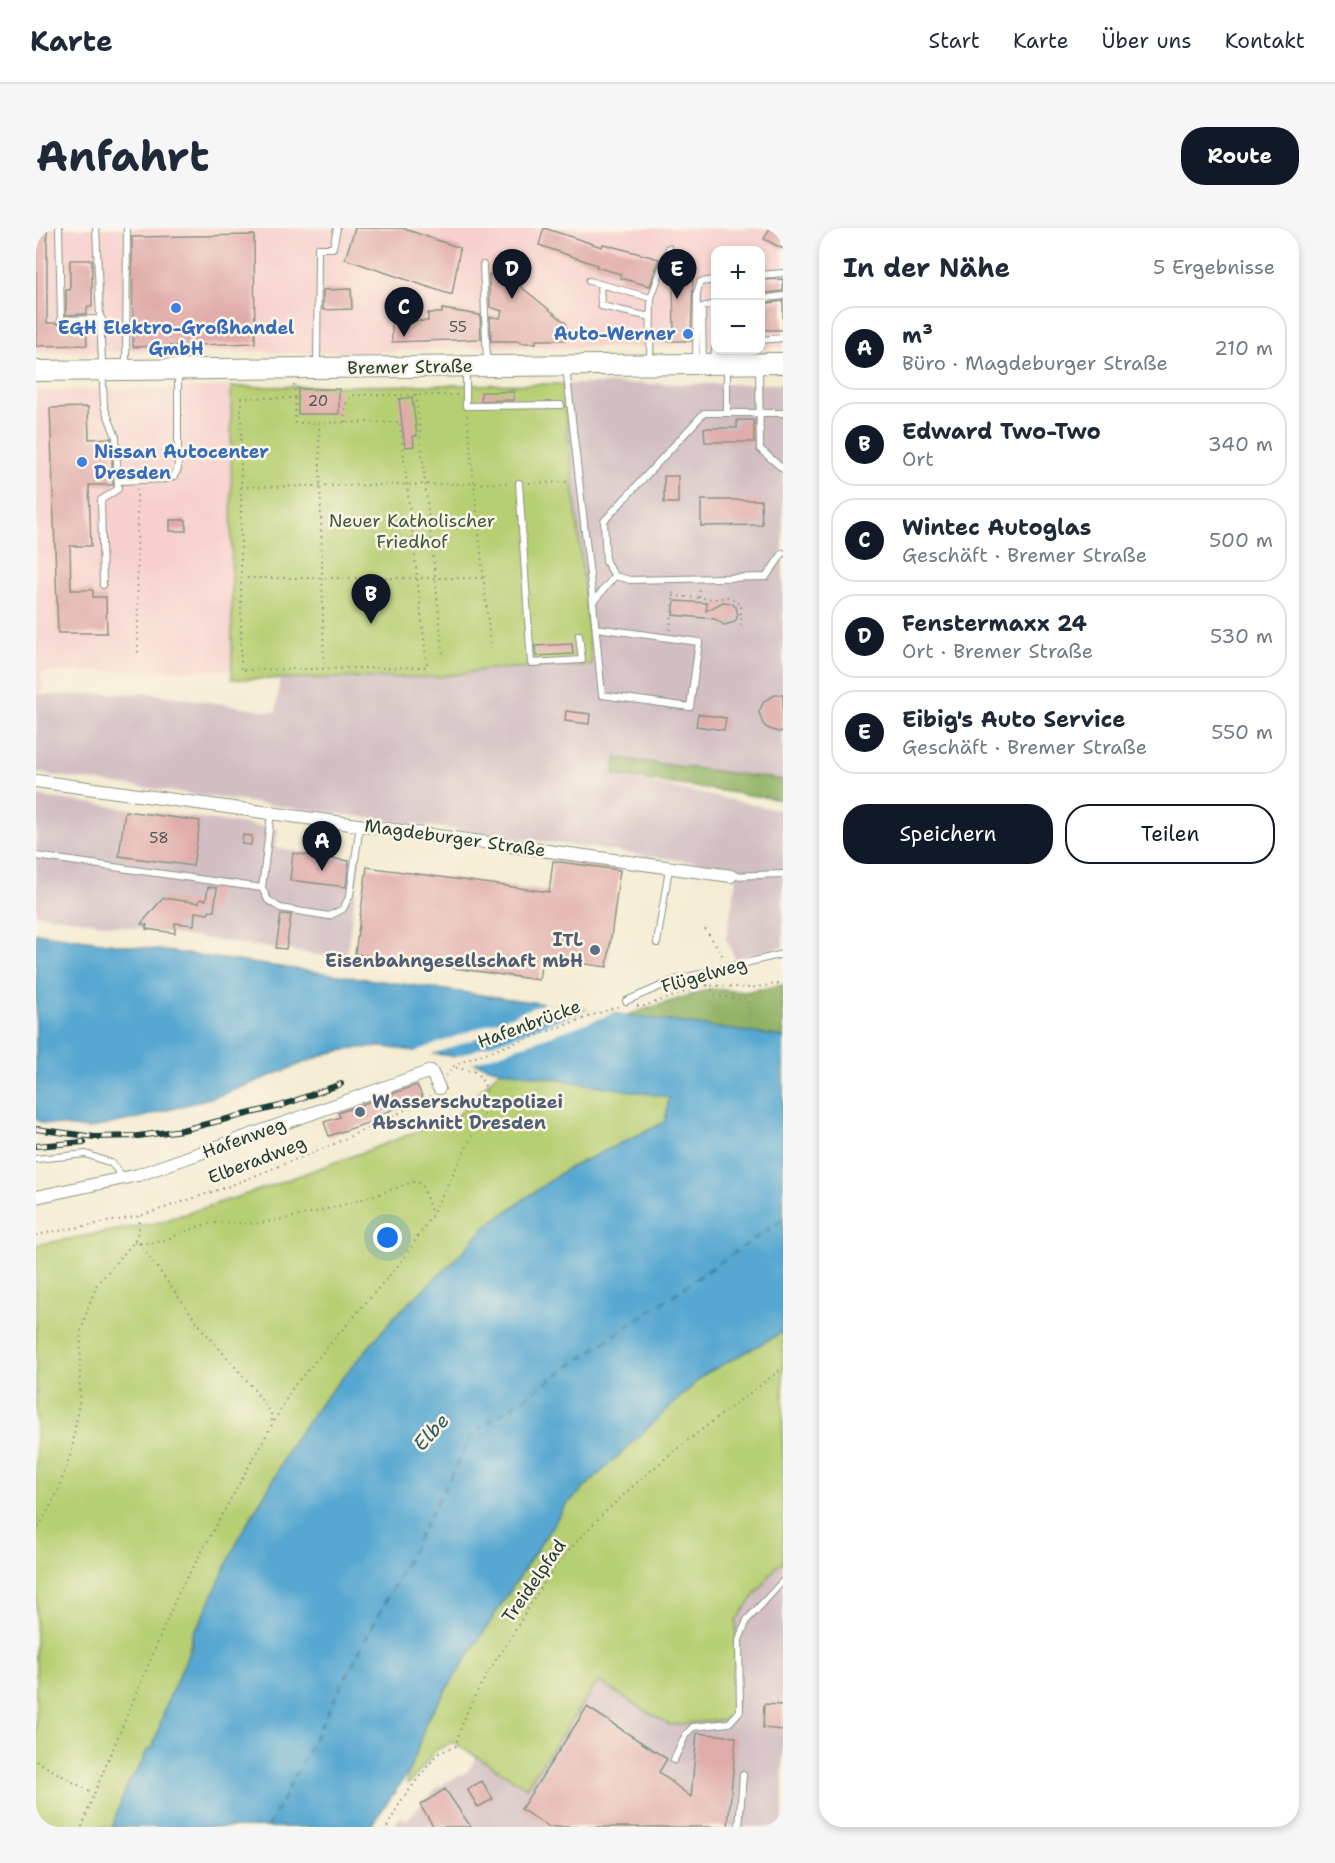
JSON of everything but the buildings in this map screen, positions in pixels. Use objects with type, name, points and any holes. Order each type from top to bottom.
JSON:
[{"type":"main road","name":"Bremer Straße","points":[[36,370],[783,363]]},
{"type":"street","name":"Magdeburger Straße","points":[[36,781],[731,876]]},
{"type":"street","name":"Hafenweg","points":[[36,1197],[138,1175],[431,1071],[439,1088]]},
{"type":"lane","points":[[59,228],[61,320],[102,319]]},
{"type":"lane","points":[[96,228],[105,406],[116,437],[118,481],[118,489],[101,500],[103,585]]},
{"type":"lane","points":[[126,370],[127,228]]},
{"type":"lane","points":[[317,368],[318,248],[333,248],[337,228]]},
{"type":"lane","points":[[650,366],[651,298],[669,248]]},
{"type":"lane","points":[[483,265],[487,367]]},
{"type":"lane","points":[[765,275],[783,273]]},
{"type":"lane","points":[[589,281],[651,298]]},
{"type":"lane","points":[[711,281],[699,282],[697,293],[710,365],[727,413]]},
{"type":"lane","points":[[600,284],[602,306],[650,316]]},
{"type":"lane","points":[[765,298],[783,296]]},
{"type":"lane","points":[[710,365],[702,307],[711,305]]},
{"type":"lane","points":[[765,340],[783,338]]},
{"type":"lane","points":[[710,365],[712,354]]},
{"type":"lane","points":[[758,364],[760,449],[783,469]]},
{"type":"lane","points":[[566,366],[602,695],[690,707],[699,642],[596,628]]},
{"type":"lane","points":[[466,367],[466,406],[561,405]]},
{"type":"lane","points":[[118,481],[166,479],[174,476],[178,469],[178,370]]},
{"type":"lane","points":[[783,413],[704,413],[604,521],[606,562],[615,576],[630,580],[766,577],[783,554]]},
{"type":"lane","points":[[519,483],[531,663],[582,660],[579,635]]},
{"type":"lane","points":[[593,602],[615,576]]},
{"type":"lane","points":[[271,813],[262,888],[268,900],[280,908],[329,916],[343,909],[350,895],[360,825]]},
{"type":"lane","points":[[36,856],[262,888]]},
{"type":"lane","points":[[657,943],[669,868]]},
{"type":"lane","points":[[731,876],[783,874]]},
{"type":"lane","name":"Flügelweg","points":[[626,1004],[675,980],[783,954]]},
{"type":"lane","points":[[36,1159],[86,1154],[111,1163],[124,1178]]},
{"type":"lane","points":[[674,1760],[686,1734],[693,1727],[729,1723],[740,1711],[739,1640],[747,1620],[783,1581]]},
{"type":"lane","points":[[739,1827],[743,1775]]},
{"type":"path","points":[[294,384],[295,398],[295,423],[400,422],[427,667],[241,670],[241,398],[295,398]]},
{"type":"path","points":[[345,422],[344,408],[353,394],[466,395]]},
{"type":"path","points":[[416,395],[443,654]]},
{"type":"path","points":[[466,406],[491,651]]},
{"type":"path","points":[[319,422],[324,669]]},
{"type":"path","points":[[137,480],[138,654]]},
{"type":"path","points":[[241,487],[569,482]]},
{"type":"path","points":[[241,578],[483,578]]},
{"type":"path","points":[[669,638],[674,579]]},
{"type":"path","points":[[673,596],[732,598],[741,606],[741,629]]},
{"type":"path","points":[[705,928],[721,952],[726,968]]},
{"type":"path","points":[[635,1006],[644,1006],[707,985],[750,988],[783,982]]},
{"type":"path","points":[[707,985],[717,996],[747,999],[754,1030]]},
{"type":"path","name":"Hafenbrücke","points":[[452,1067],[626,1004]]},
{"type":"path","points":[[82,1827],[178,1594],[293,1387],[401,1262],[432,1215],[483,1115],[488,1099],[488,1087],[476,1072],[452,1067]]},
{"type":"path","name":"Elberadweg","points":[[36,1235],[140,1216],[227,1187],[334,1144],[426,1100],[439,1088],[452,1067]]},
{"type":"path","points":[[134,1242],[146,1245],[160,1242],[213,1223],[258,1223],[313,1212],[416,1181],[422,1184],[432,1215]]},
{"type":"path","points":[[36,1533],[58,1491],[72,1450],[79,1402],[81,1331],[88,1308],[98,1284],[134,1242],[140,1216]]},
{"type":"path","points":[[139,1243],[203,1330],[249,1383],[271,1413],[272,1425]]},
{"type":"path","name":"Treidelpfad","points":[[387,1827],[401,1801],[437,1754],[456,1746],[458,1733],[488,1673],[559,1563],[590,1528],[650,1471],[783,1368]]},
{"type":"path","points":[[36,1761],[94,1794]]},
{"type":"shaded area","points":[[36,228],[783,228],[783,347],[765,347],[765,246],[711,246],[711,347],[474,347],[360,353],[36,352]]},
{"type":"shaded area","points":[[563,384],[783,384],[783,780],[616,758],[614,775],[783,811],[783,947],[735,958],[726,939],[736,882],[735,866],[36,773],[36,695],[147,693],[276,712],[280,679],[437,677],[491,669],[592,665]]},
{"type":"shaded area","points":[[231,387],[232,670],[41,672],[43,695],[36,695],[36,391]]},
{"type":"shaded area","points":[[36,796],[278,829],[275,848],[360,860],[346,959],[36,914]]},
{"type":"shaded area","points":[[783,1563],[783,1827],[393,1827],[401,1816],[406,1820],[438,1787],[468,1771],[477,1756],[526,1787],[598,1681],[669,1725],[736,1707],[736,1621],[777,1566]]},
{"type":"green space","name":"Neuer Katholischer Friedhof","points":[[563,384],[592,665],[491,669],[437,677],[232,679],[231,387]]},
{"type":"green space","points":[[616,758],[783,780],[783,800],[614,775]]},
{"type":"green space","points":[[783,985],[783,1037],[627,1015],[710,989],[745,992]]},
{"type":"green space","points":[[500,1070],[670,1096],[665,1122],[567,1169],[485,1227],[451,1264],[396,1315],[321,1403],[288,1449],[276,1475],[241,1534],[209,1607],[192,1635],[187,1657],[168,1700],[153,1747],[146,1752],[142,1763],[127,1785],[112,1827],[36,1827],[36,1245],[160,1222],[265,1188],[369,1150],[457,1116]]},
{"type":"green space","points":[[783,1332],[783,1563],[777,1566],[736,1621],[736,1707],[726,1720],[669,1725],[598,1681],[526,1787],[453,1742],[436,1750],[410,1783],[407,1783],[408,1773],[426,1721],[565,1506],[705,1374]]},
{"type":"water","name":"Elbe","points":[[36,933],[783,1037],[783,1332],[705,1374],[565,1506],[426,1721],[408,1773],[370,1827],[112,1827],[127,1785],[142,1763],[146,1752],[153,1747],[168,1700],[191,1648],[193,1631],[199,1625],[241,1534],[276,1475],[288,1449],[321,1403],[396,1315],[451,1264],[485,1227],[567,1169],[665,1122],[669,1097],[500,1070],[451,1056],[385,1047],[355,1048],[329,1053],[224,1094],[143,1117],[88,1129],[43,1123],[36,1119]]},
{"type":"pier","points":[[545,1003],[565,1006],[430,1055],[411,1053]]},
{"type":"pier","points":[[589,1009],[615,1013],[473,1063],[449,1059]]},
{"type":"ferry route","points":[[268,1827],[473,1433],[783,1219]]},
{"type":"railway","points":[[36,1129],[95,1137],[138,1136],[182,1130],[280,1106],[341,1084]]},
{"type":"railway","points":[[36,1146],[84,1142]]},
{"type":"place","name":"Fenstermaxx 24","points":[[512,299]]},
{"type":"place","name":"Eibig's Auto Service","points":[[677,299]]},
{"type":"place","name":"EGH Elektro-Großhandel GmbH","points":[[176,308]]},
{"type":"place","name":"Auto-Werner","points":[[688,334]]},
{"type":"place","name":"Wintec Autoglas","points":[[404,337]]},
{"type":"place","name":"Nissan Autocenter Dresden","points":[[82,462]]},
{"type":"place","name":"Edward Two-Two","points":[[371,624]]},
{"type":"place","name":"m³","points":[[322,871]]},
{"type":"place","name":"ITL Eisenbahngesellschaft mbH","points":[[595,950]]},
{"type":"place","name":"Wasserschutzpolizei Abschnitt Dresden","points":[[360,1112]]}]
